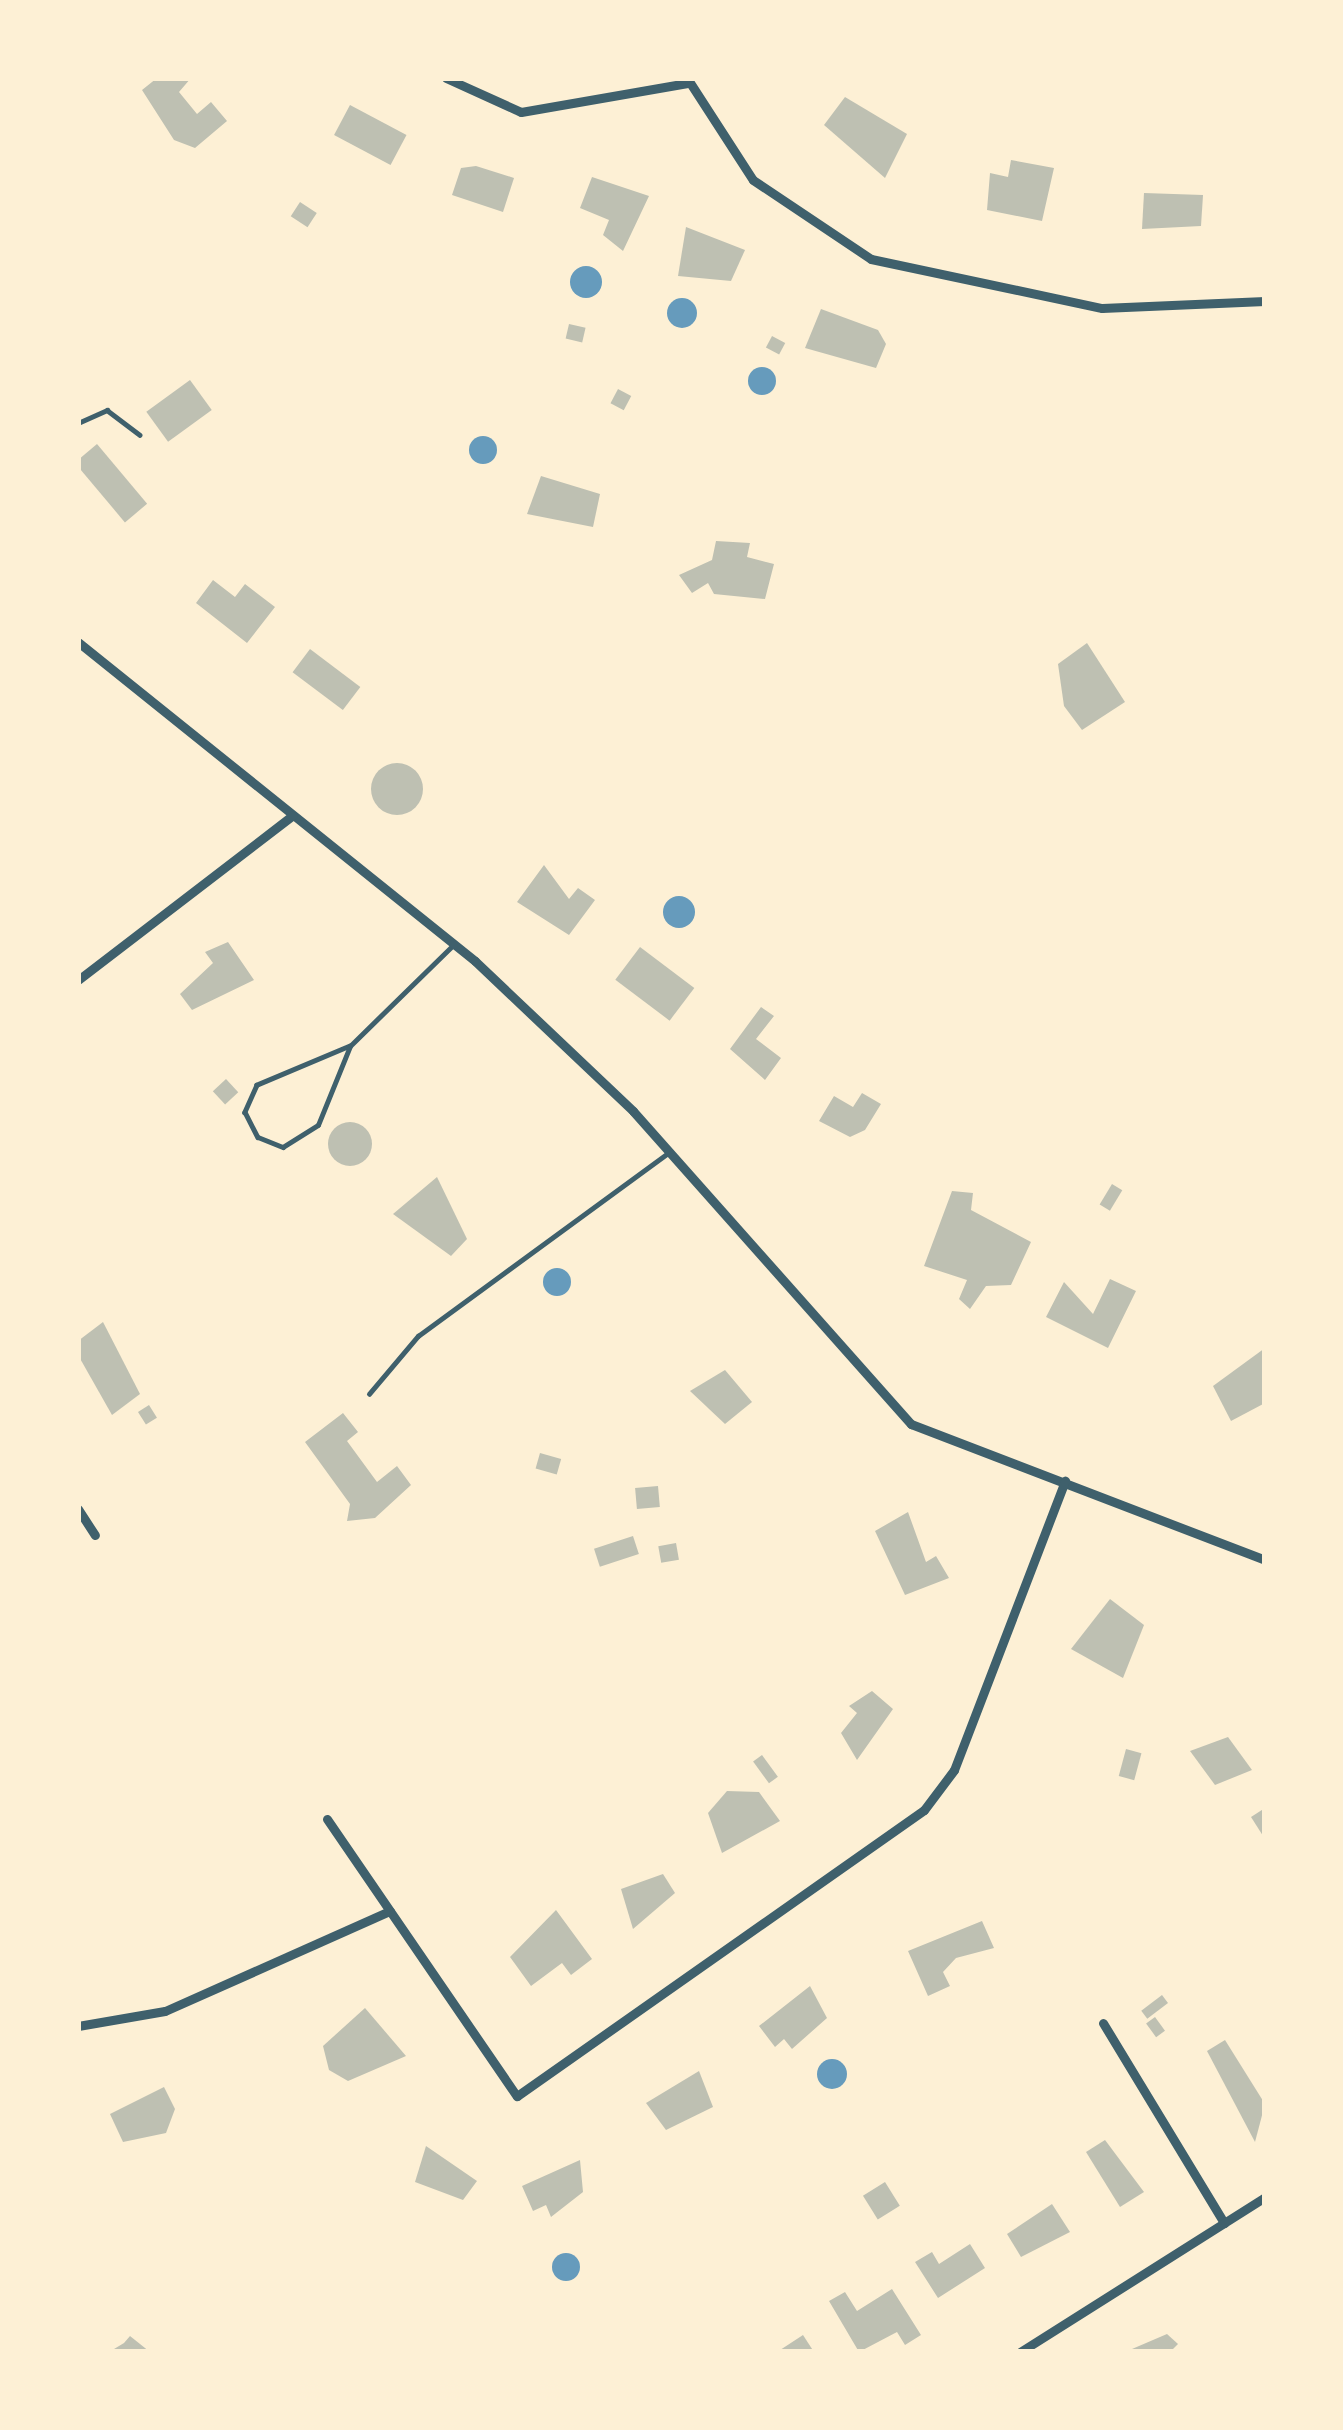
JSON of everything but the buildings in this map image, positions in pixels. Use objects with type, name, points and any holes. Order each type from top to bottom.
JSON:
[{"type":"street","points":[[446,78],[521,112],[687,80],[753,181],[887,265],[1102,308],[1265,302]]},
{"type":"street","points":[[78,642],[454,944],[669,1152],[911,1424],[1265,1561]]},
{"type":"street","points":[[78,980],[292,816]]},
{"type":"street","points":[[327,1819],[517,2096],[924,1810],[954,1770],[1065,1481]]},
{"type":"street","points":[[78,1509],[95,1535]]},
{"type":"street","points":[[78,2026],[165,2011],[390,1911]]},
{"type":"street","points":[[1103,2023],[1224,2223]]},
{"type":"street","points":[[1020,2352],[1265,2197]]},
{"type":"lane","points":[[78,423],[106,410],[140,435]]},
{"type":"lane","points":[[350,1046],[318,1125],[283,1147],[258,1137],[245,1112],[257,1084],[350,1046],[454,944]]},
{"type":"lane","points":[[369,1394],[418,1336],[669,1152]]},
{"type":"water","points":[[586,266],[597,271],[602,282],[597,293],[586,298],[575,293],[570,282],[575,271]]},
{"type":"water","points":[[682,298],[693,302],[697,313],[693,324],[682,328],[671,324],[667,313],[671,302]]},
{"type":"water","points":[[762,367],[772,371],[776,381],[772,391],[762,395],[752,391],[748,381],[752,371]]},
{"type":"water","points":[[483,436],[493,440],[497,450],[493,460],[483,464],[473,460],[469,450],[473,440]]},
{"type":"water","points":[[679,896],[690,901],[695,912],[690,923],[679,928],[668,923],[663,912],[668,901]]},
{"type":"water","points":[[557,1268],[567,1272],[571,1282],[567,1292],[557,1296],[547,1292],[543,1282],[547,1272]]},
{"type":"water","points":[[832,2059],[843,2063],[847,2074],[843,2085],[832,2089],[821,2085],[817,2074],[821,2063]]},
{"type":"water","points":[[566,2253],[576,2257],[580,2267],[576,2277],[566,2281],[556,2277],[552,2267],[556,2257]]}]
